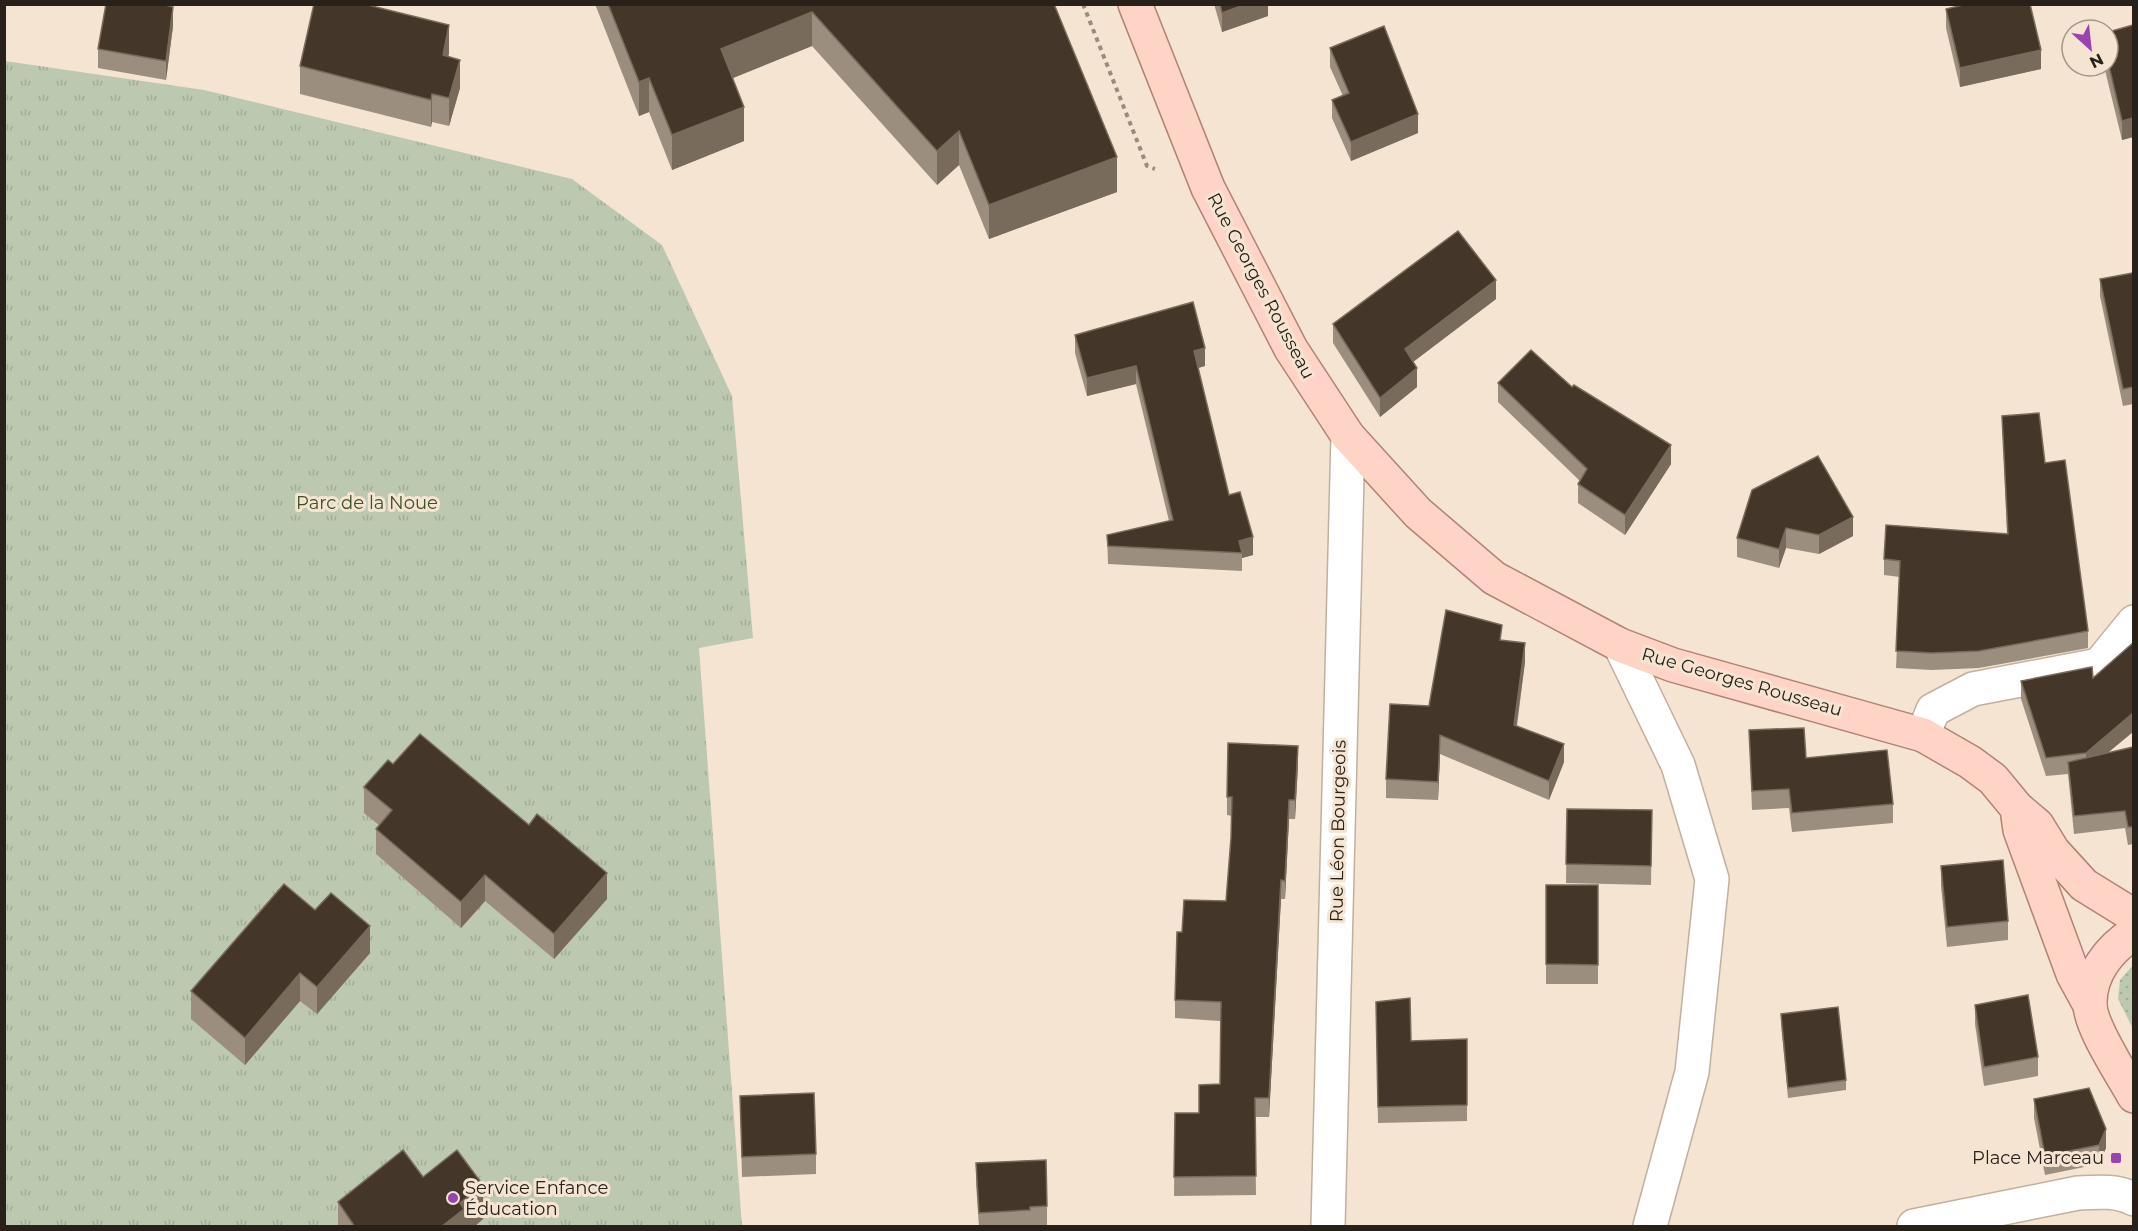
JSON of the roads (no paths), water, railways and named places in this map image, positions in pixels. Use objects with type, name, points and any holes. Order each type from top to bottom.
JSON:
[{"type":"main road","name":"Rue Georges Rousseau","points":[[1135,4],[1208,188],[1291,349],[1348,436],[1418,513],[1494,578],[1620,645],[1673,665],[1923,735],[1970,762],[1993,779],[2017,808],[2037,825],[2060,860],[2084,885],[2133,916]]},
{"type":"main road","points":[[2017,808],[2020,830],[2073,974],[2090,1005],[2094,1022],[2133,1096]]},
{"type":"main road","points":[[2090,1005],[2093,982],[2100,964],[2133,933]]},
{"type":"street","name":"Rue Léon Bourgeois","points":[[1328,1227],[1348,436]]},
{"type":"street","points":[[1923,735],[1933,710],[1973,689],[2099,665],[2133,622]]},
{"type":"street","points":[[1620,645],[1678,765],[1712,879],[1692,1072],[1650,1227]]},
{"type":"street","points":[[1914,1227],[2078,1193],[2102,1191],[2125,1195],[2133,1199]]},
{"type":"place","name":"Place Marceau","points":[[2116,1158]]},
{"type":"place","name":"Service Enfance Éducation","points":[[453,1198]]},
{"type":"park label","name":"Parc de la Noue","points":[[367,503]]}]
